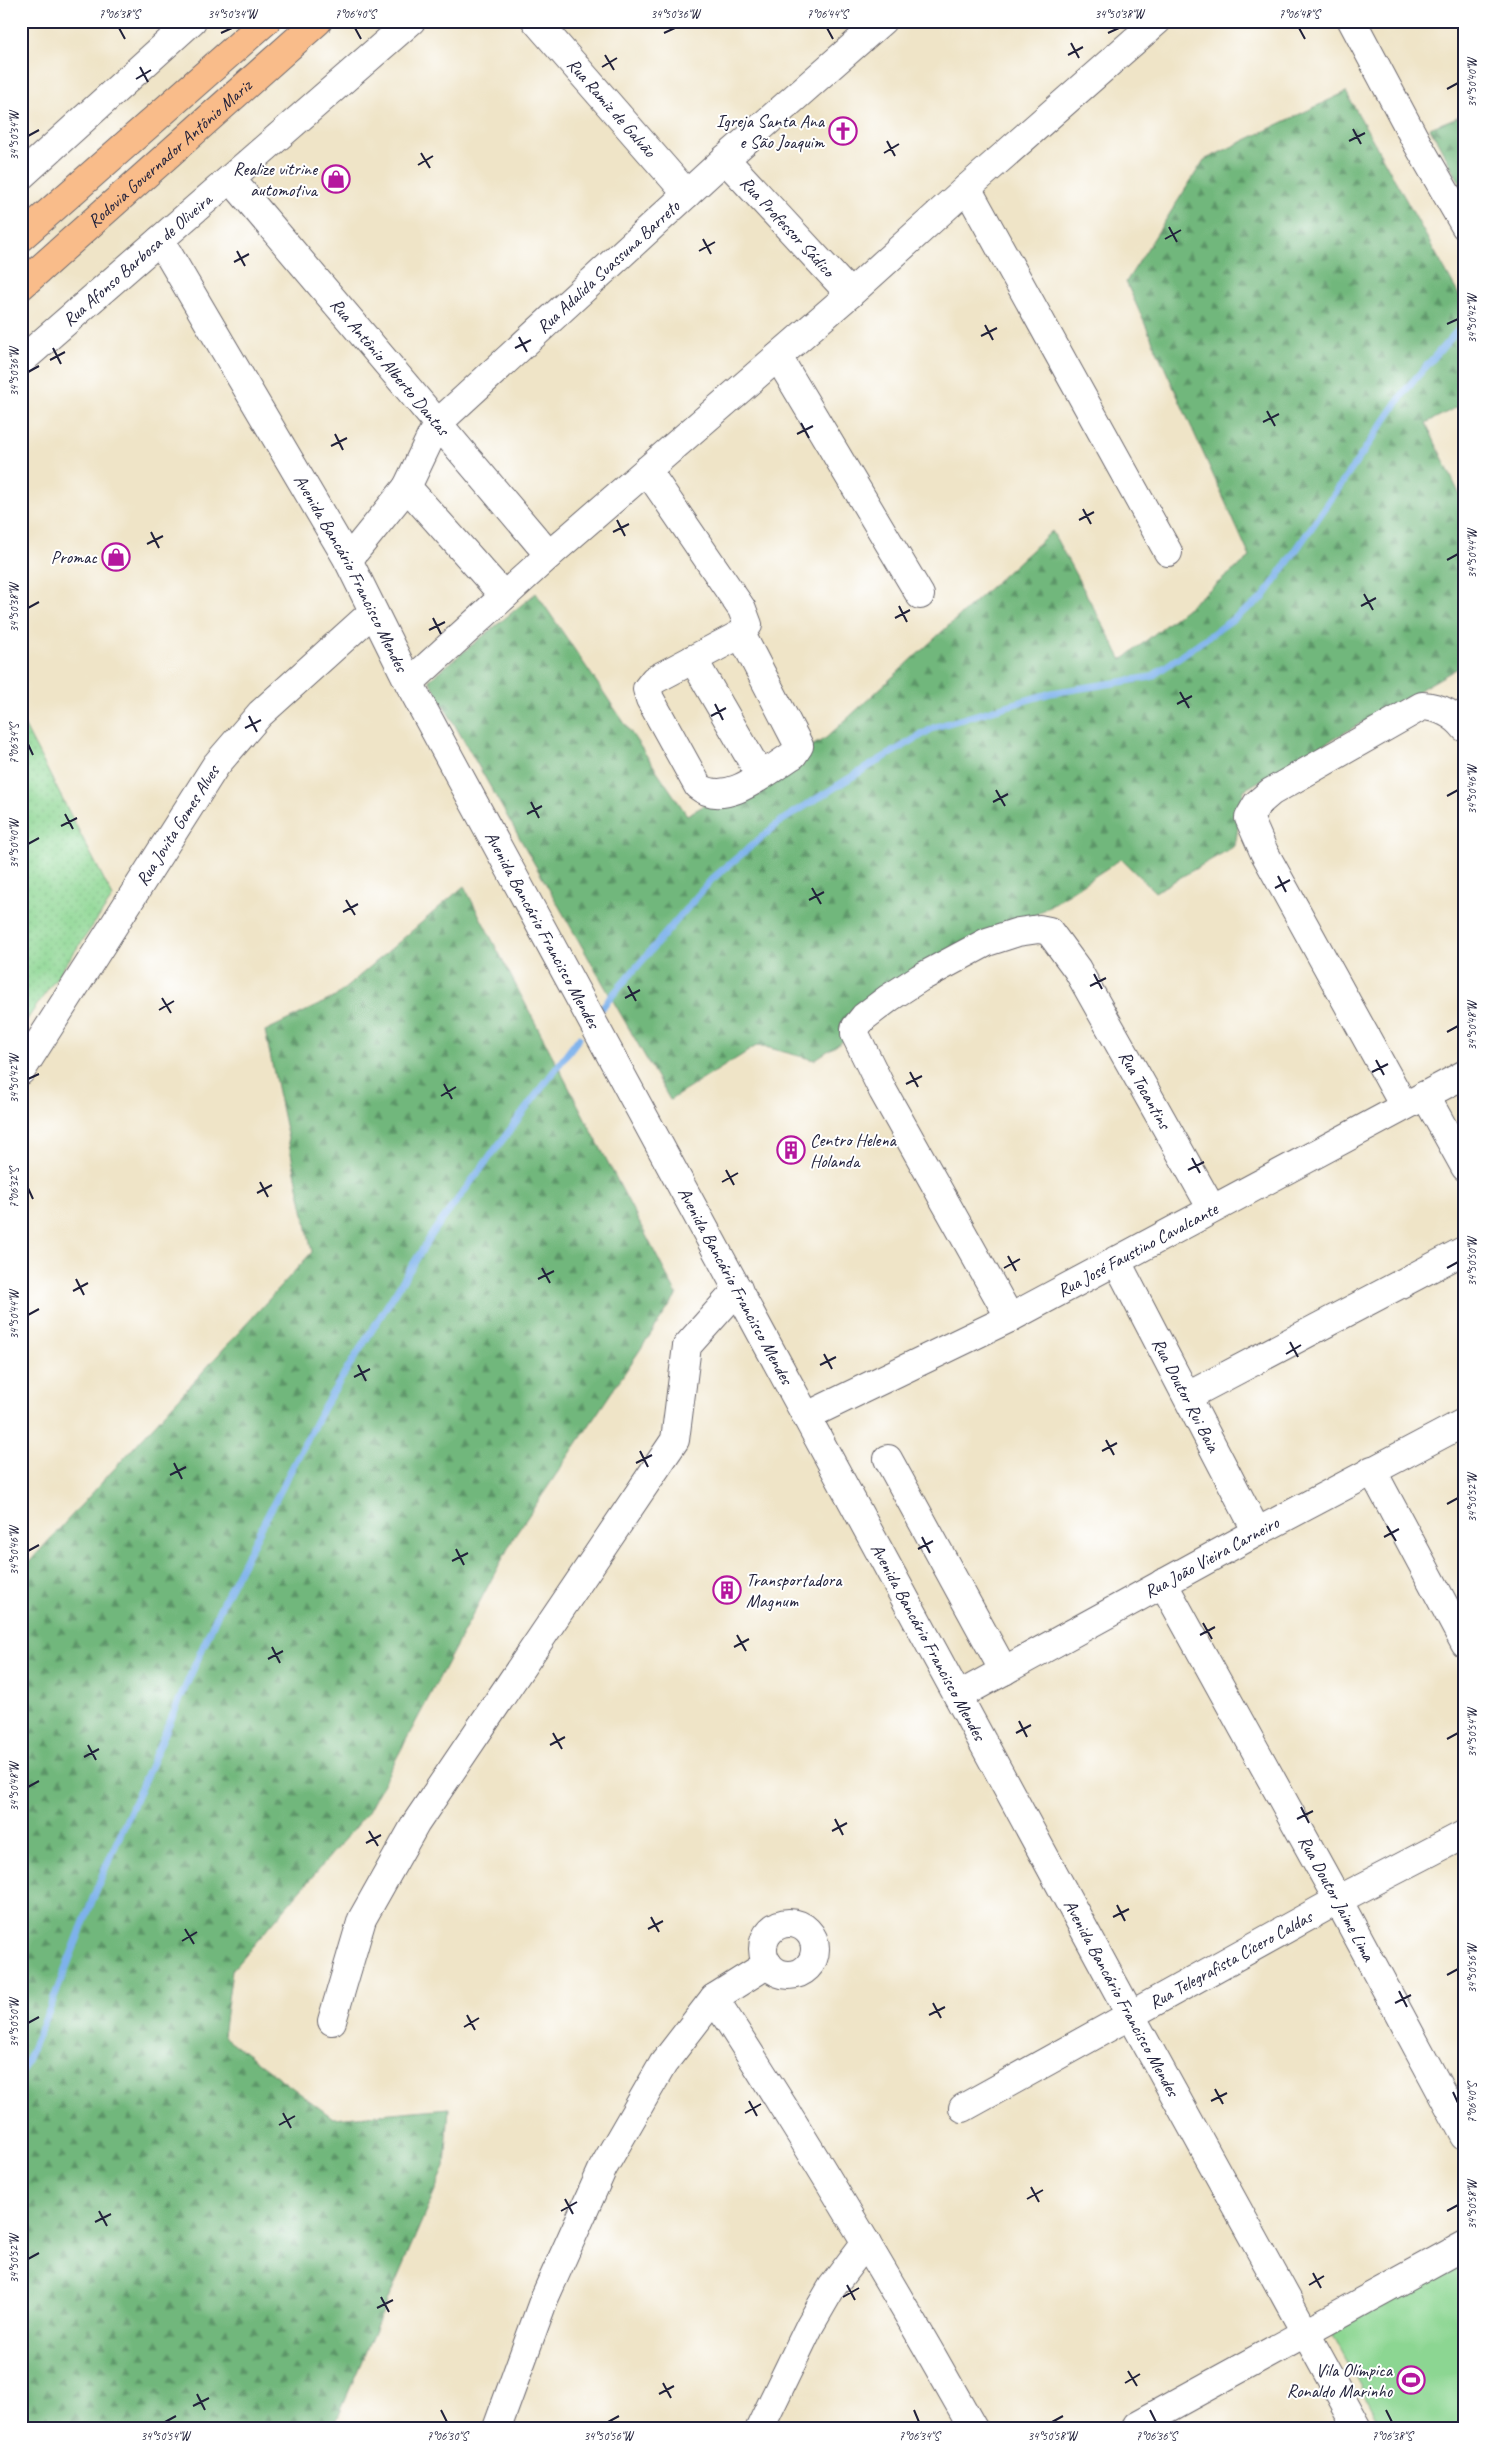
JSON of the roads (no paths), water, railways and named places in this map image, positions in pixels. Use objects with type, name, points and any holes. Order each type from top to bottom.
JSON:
[{"type":"highway","name":"Rodovia Governador Antônio Mariz","points":[[21,237],[266,21]]},
{"type":"highway","name":"Rodovia Governador Antônio Mariz","points":[[21,286],[318,21]]},
{"type":"street","points":[[21,176],[192,21]]},
{"type":"street","name":"Rua Afonso Barbosa de Oliveira","points":[[21,361],[411,21]]},
{"type":"street","name":"Rua Ramiz de Galvão","points":[[536,21],[687,194]]},
{"type":"street","name":"Rua Adalida Suassuna Barreto","points":[[348,560],[407,487],[437,424],[725,159],[882,21]]},
{"type":"street","points":[[409,683],[549,555],[850,294],[966,188],[1157,21]]},
{"type":"street","points":[[1352,21],[1417,143],[1465,226]]},
{"type":"street","name":"Rua Professor Sádico","points":[[725,159],[850,294]]},
{"type":"street","name":"Rua Antônio Alberto Dantas","points":[[232,178],[549,555]]},
{"type":"street","points":[[966,188],[1168,552]]},
{"type":"street","name":"Avenida Bancário Francisco Mendes","points":[[160,240],[348,560],[372,612],[409,683],[1130,2014],[1307,2332],[1358,2428]]},
{"type":"street","points":[[778,357],[920,595]]},
{"type":"street","points":[[647,470],[742,609],[748,624],[740,634],[654,680],[647,689],[650,699],[698,786],[706,793],[718,794],[737,790],[793,755],[799,746],[740,634]]},
{"type":"street","points":[[407,487],[504,596]]},
{"type":"street","name":"Rua Jovita Gomes Alves","points":[[21,1071],[216,764],[260,714],[372,612]]},
{"type":"street","points":[[693,659],[760,776]]},
{"type":"street","points":[[1465,728],[1458,718],[1442,709],[1422,706],[1271,792],[1256,804],[1249,818],[1264,852],[1415,1100],[1465,1167]]},
{"type":"street","name":"Rua Tocantins","points":[[1010,1318],[883,1091],[858,1041],[855,1028],[864,1017],[920,978],[987,942],[1018,932],[1040,928],[1049,931],[1077,969],[1212,1209]]},
{"type":"street","name":"Rua José Faustino Cavalcante","points":[[807,1416],[1010,1318],[1465,1074]]},
{"type":"street","points":[[1188,1396],[1465,1250]]},
{"type":"street","name":"Rua Doutor Rui Baia","points":[[1116,1260],[1257,1532]]},
{"type":"street","points":[[332,2020],[362,1919],[416,1823],[675,1440],[687,1346],[738,1288]]},
{"type":"street","name":"Rua João Vieira Carneiro","points":[[958,1696],[1257,1532],[1465,1422]]},
{"type":"street","points":[[888,1459],[1004,1671]]},
{"type":"street","points":[[1372,1470],[1465,1644]]},
{"type":"street","name":"Rua Doutor Jaime Lima","points":[[1163,1583],[1338,1900],[1465,2136]]},
{"type":"street","name":"Rua Telegrafista Cícero Caldas","points":[[963,2108],[1338,1900],[1465,1834]]},
{"type":"street","points":[[497,2428],[544,2299],[603,2168],[663,2064],[714,1998],[768,1964]]},
{"type":"street","points":[[714,1998],[784,2105],[866,2242],[972,2428]]},
{"type":"street","points":[[760,2428],[832,2287],[866,2242]]},
{"type":"street","points":[[1137,2425],[1465,2245]]},
{"type":"waterway","points":[[599,1011],[712,879],[781,821],[866,768],[935,727],[1051,693],[1151,677],[1263,598],[1408,387],[1465,322]]},
{"type":"waterway","points":[[21,2074],[49,2011],[101,1878],[221,1606],[323,1408],[434,1231],[579,1038]]},
{"type":"place","name":"Igreja Santa Ana e São Joaquim","points":[[843,131]]},
{"type":"place","name":"Realize vitrine automotiva","points":[[336,179]]},
{"type":"place","name":"Promac","points":[[116,557]]},
{"type":"place","name":"Centro Helena Holanda","points":[[791,1150]]},
{"type":"place","name":"Transportadora Magnum","points":[[727,1590]]},
{"type":"place","name":"Vila Olímpica Ronaldo Marinho","points":[[1411,2380]]}]
